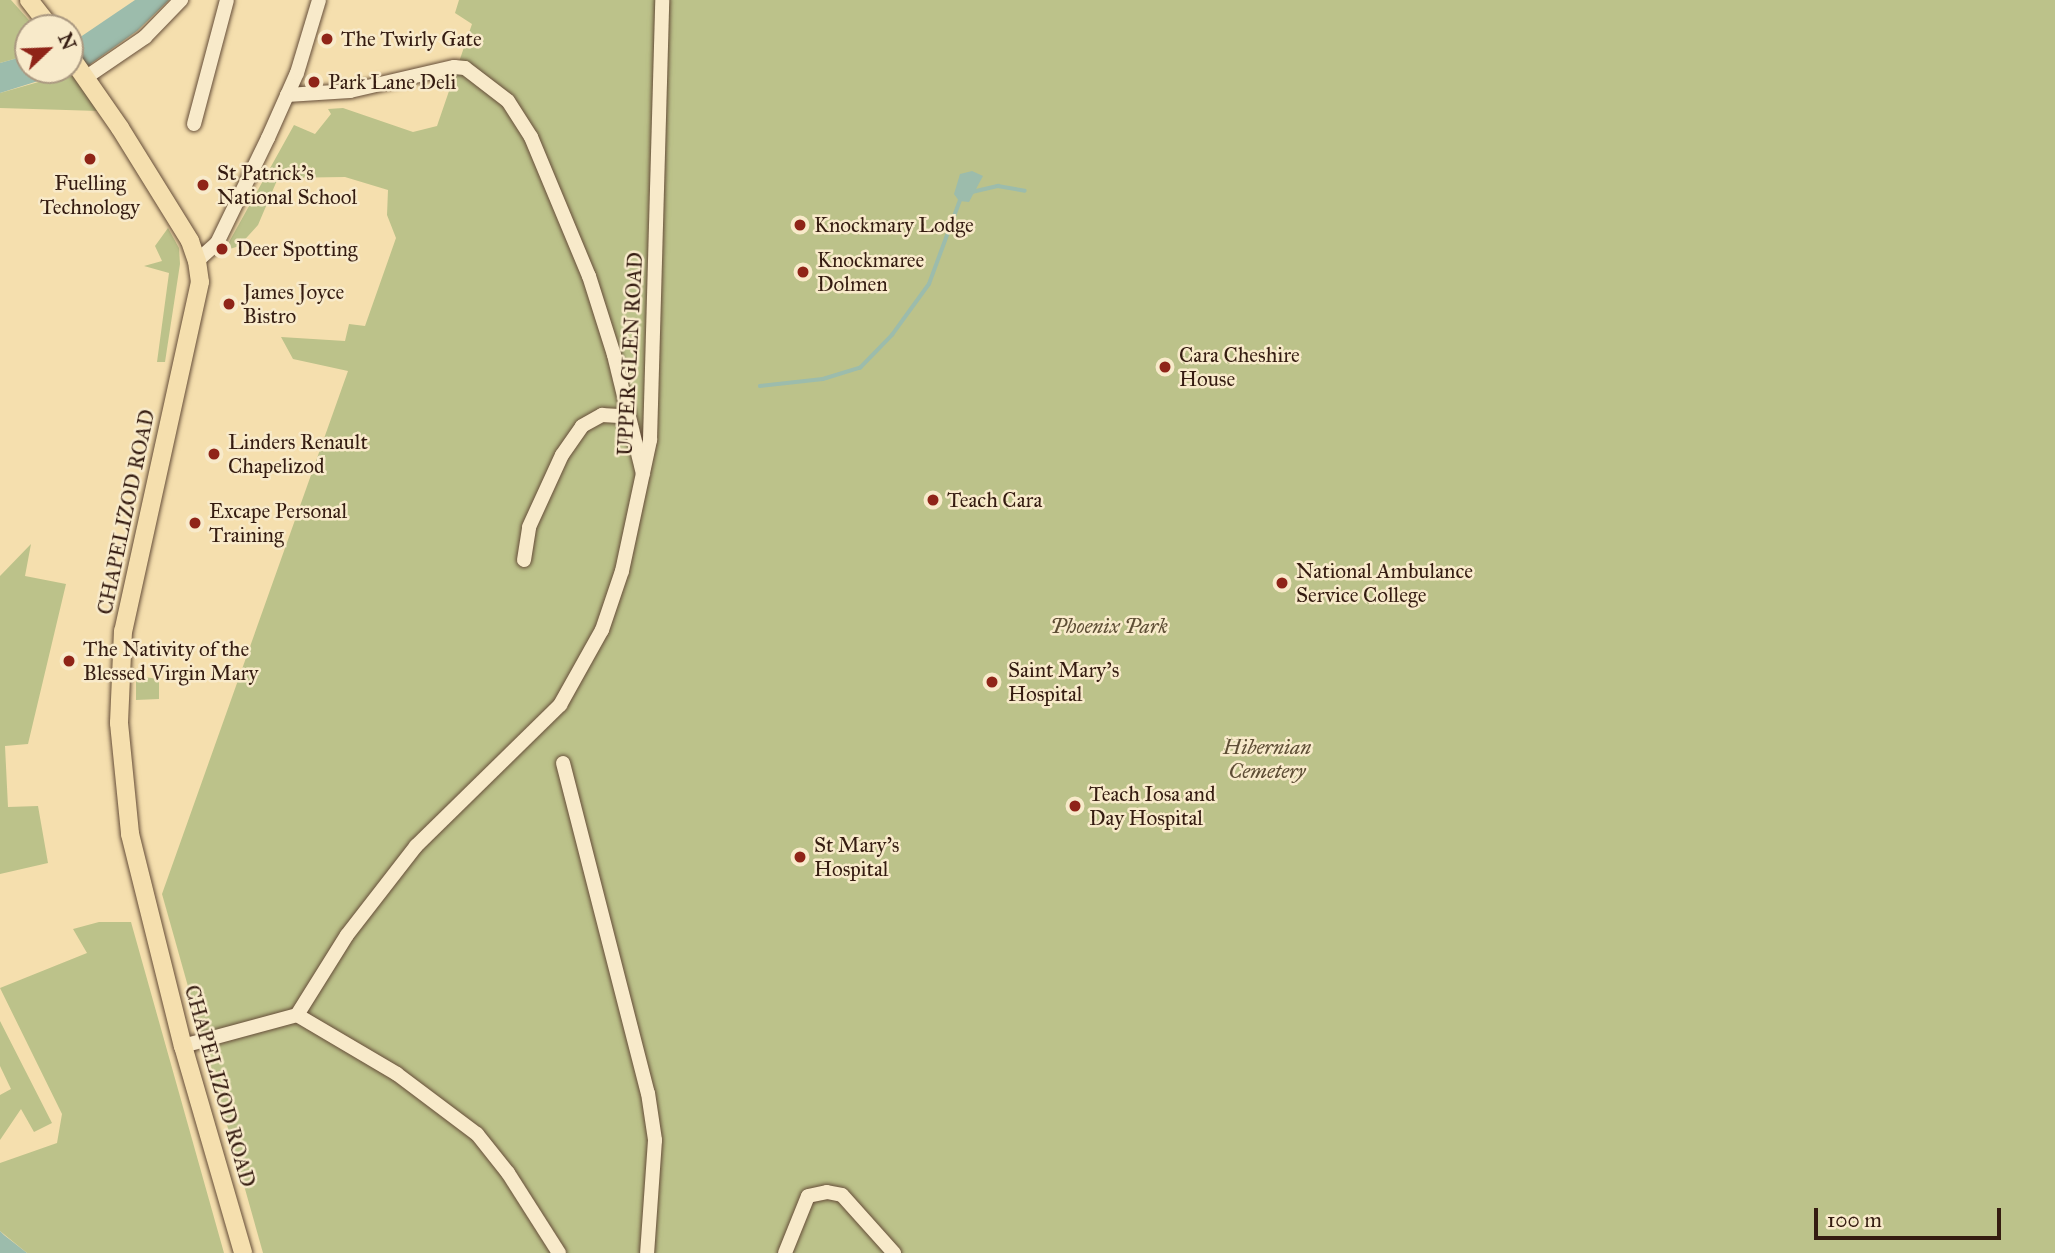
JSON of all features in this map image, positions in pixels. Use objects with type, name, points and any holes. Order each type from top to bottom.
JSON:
[{"type":"main road","points":[[29,0],[40,14]]},
{"type":"main road","name":"CHAPELIZOD ROAD","points":[[84,77],[190,241],[200,282],[123,631],[119,699],[130,834],[183,1046],[243,1253]]},
{"type":"street","points":[[84,74],[145,37],[181,0]]},
{"type":"street","points":[[194,124],[227,0]]},
{"type":"street","points":[[197,261],[217,243],[286,95],[319,0]]},
{"type":"street","name":"UPPER GLEN ROAD","points":[[297,1015],[347,935],[415,846],[560,705],[602,630],[622,570],[643,476],[654,376],[663,0]]},
{"type":"street","points":[[286,95],[350,91],[449,67],[458,68],[499,91],[531,137],[589,276],[643,476]]},
{"type":"street","points":[[524,560],[529,527],[562,455],[582,426],[602,415],[619,416],[631,426]]},
{"type":"street","points":[[563,763],[648,1093],[655,1140],[646,1253]]},
{"type":"street","points":[[183,1046],[297,1015],[397,1074],[477,1133],[508,1173],[558,1253]]},
{"type":"street","points":[[785,1253],[808,1196],[827,1192],[842,1195],[894,1253]]},
{"type":"green space","points":[[0,0],[11,0],[24,14],[14,14],[14,59],[0,63]]},
{"type":"green space","name":"Phoenix Park","points":[[459,0],[2055,0],[2055,1253],[263,1253],[162,894],[348,371],[293,359],[281,337],[345,341],[349,324],[365,326],[396,238],[387,215],[388,190],[345,177],[278,178],[258,225],[239,246],[224,251],[294,125],[315,134],[331,114],[328,109],[343,108],[413,132],[437,126],[472,24],[455,13]]},
{"type":"green space","points":[[32,84],[78,84],[99,111],[0,108],[0,93]]},
{"type":"green space","points":[[168,228],[179,248],[180,264],[165,362],[157,362],[169,273],[144,266],[162,261],[155,246]]},
{"type":"green space","points":[[31,544],[25,576],[66,584],[28,744],[5,746],[8,807],[38,806],[48,863],[0,874],[0,576]]},
{"type":"green space","points":[[136,676],[159,679],[159,699],[136,700]]},
{"type":"green space","points":[[99,922],[131,922],[224,1253],[27,1253],[0,1231],[0,1163],[57,1143],[62,1114],[0,988],[87,953],[73,929]]},
{"type":"green space","points":[[0,1021],[52,1123],[34,1132],[21,1109],[0,1140],[0,1095],[11,1089],[0,1066]]},
{"type":"shaded area","points":[[135,0],[169,0],[137,31],[84,67],[84,35]]},
{"type":"shaded area","points":[[14,59],[14,84],[29,84],[0,93],[0,63]]},
{"type":"shaded area","points":[[972,171],[983,176],[969,202],[959,201],[954,194],[960,174]]},
{"type":"shaded area","points":[[0,1231],[4,1235],[27,1253],[0,1253]]},
{"type":"waterway","points":[[972,192],[998,186],[1025,191]]},
{"type":"waterway","points":[[760,386],[823,379],[860,368],[892,335],[929,284],[960,200]]},
{"type":"place","name":"The Twirly Gate","points":[[327,39]]},
{"type":"place","name":"Park Lane Deli","points":[[314,82]]},
{"type":"place","name":"Fuelling Technology","points":[[90,159]]},
{"type":"place","name":"St Patrick's National School","points":[[203,185]]},
{"type":"place","name":"Knockmary Lodge","points":[[800,225]]},
{"type":"place","name":"Deer Spotting","points":[[222,249]]},
{"type":"place","name":"Knockmaree Dolmen","points":[[803,272]]},
{"type":"place","name":"James Joyce Bistro","points":[[229,304]]},
{"type":"place","name":"Cara Cheshire House","points":[[1165,367]]},
{"type":"place","name":"Linders Renault Chapelizod","points":[[214,454]]},
{"type":"place","name":"Teach Cara","points":[[933,500]]},
{"type":"place","name":"Excape Personal Training","points":[[195,523]]},
{"type":"place","name":"National Ambulance Service College","points":[[1282,583]]},
{"type":"place","name":"The Nativity of the Blessed Virgin Mary","points":[[69,661]]},
{"type":"place","name":"Saint Mary's Hospital","points":[[992,682]]},
{"type":"place","name":"Teach Iosa and Day Hospital","points":[[1075,806]]},
{"type":"place","name":"St Mary's Hospital","points":[[800,857]]},
{"type":"park label","name":"Hibernian Cemetery","points":[[1267,759]]}]
